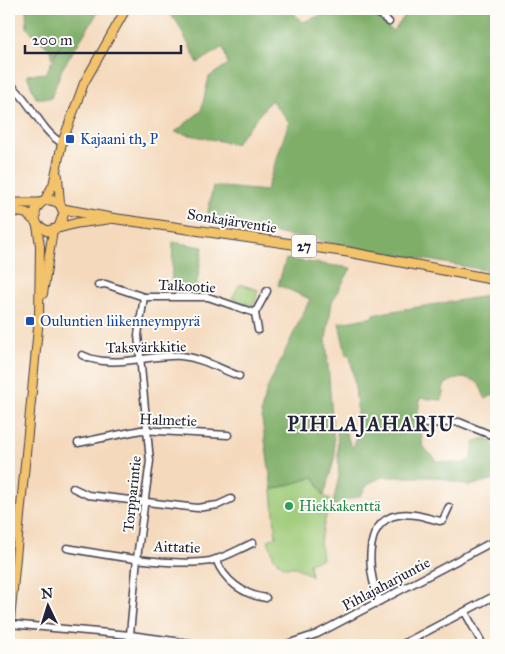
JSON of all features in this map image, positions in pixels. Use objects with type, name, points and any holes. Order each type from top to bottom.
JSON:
[{"type":"highway","points":[[35,222],[34,213],[42,201]]},
{"type":"highway","points":[[9,203],[42,201],[62,207],[63,218],[56,229],[42,229],[26,213],[9,210]]},
{"type":"highway","name":"Sonkajärventie","points":[[62,207],[111,218],[348,252],[496,280]]},
{"type":"highway","name":"Sonkajärventie","points":[[56,229],[111,218]]},
{"type":"main road","points":[[42,201],[50,195],[62,143],[84,83],[126,9]]},
{"type":"main road","points":[[58,167],[62,207]]},
{"type":"main road","points":[[9,627],[39,318],[40,256],[35,222]]},
{"type":"main road","points":[[39,318],[56,229]]},
{"type":"street","points":[[373,9],[389,22]]},
{"type":"street","points":[[9,83],[27,101],[54,139],[62,143]]},
{"type":"street","name":"Talkootie","points":[[98,285],[105,284],[144,297],[208,297],[255,313]]},
{"type":"street","points":[[258,330],[255,313],[267,291]]},
{"type":"street","name":"Torpparintie","points":[[129,645],[137,558],[150,461],[140,358],[139,322],[144,297]]},
{"type":"street","name":"Taksvärkkitie","points":[[82,355],[102,360],[174,356],[191,358],[239,376]]},
{"type":"street","points":[[425,424],[459,422],[496,437]]},
{"type":"street","name":"Halmetie","points":[[78,443],[147,430],[228,435]]},
{"type":"street","points":[[73,488],[88,495],[197,508],[218,505],[231,499]]},
{"type":"street","points":[[380,601],[376,591],[371,562],[371,543],[377,530],[389,518],[400,514],[440,521],[443,520],[449,507]]},
{"type":"street","name":"Pihlajaharjuntie","points":[[284,645],[317,634],[496,540]]},
{"type":"street","name":"Aittatie","points":[[67,548],[137,558],[191,562],[216,559],[253,542]]},
{"type":"street","points":[[216,559],[223,573],[232,582],[250,594],[266,598]]},
{"type":"street","points":[[401,645],[496,595]]},
{"type":"street","points":[[465,612],[483,645]]},
{"type":"street","points":[[9,627],[130,635],[204,645]]},
{"type":"green space","points":[[26,9],[100,9],[62,69],[51,98],[36,98],[27,75],[46,73],[60,46],[69,38],[60,45],[52,58],[51,51],[27,28]]},
{"type":"green space","points":[[164,9],[290,9],[303,22],[337,9],[368,9],[393,31],[410,9],[496,9],[496,272],[206,221],[213,186],[266,191],[289,122],[271,100],[235,144],[175,132],[201,111],[209,77],[228,64],[223,47],[198,63],[177,22]]},
{"type":"green space","points":[[173,242],[203,247],[195,294],[171,292]]},
{"type":"green space","points":[[286,259],[351,268],[332,302],[326,339],[335,456],[324,496],[314,477],[272,490],[261,412],[267,389],[310,299],[278,285]]},
{"type":"green space","points":[[240,284],[258,290],[254,306],[232,298]]},
{"type":"green space","points":[[496,291],[496,393],[486,399],[479,384],[475,381],[461,378],[451,381],[444,386],[442,400],[420,398],[416,431],[421,432],[423,447],[435,458],[435,461],[462,464],[471,459],[474,443],[482,439],[488,439],[495,449],[496,479],[469,486],[438,477],[382,477],[369,483],[360,496],[339,502],[331,512],[339,476],[337,430],[346,433],[352,448],[357,431],[357,404],[352,365],[350,357],[346,355],[339,323],[373,317],[374,314],[481,297]]},
{"type":"green space","points":[[314,477],[324,496],[330,499],[320,541],[322,559],[309,563],[311,576],[296,567],[284,567],[274,558],[268,540],[276,537],[272,490]]},
{"type":"place","name":"Kajaani th, P","points":[[70,139]]},
{"type":"place","name":"Ouluntien liikenneympyrä","points":[[30,321]]},
{"type":"place","name":"Hiekkakenttä","points":[[289,506]]},
{"type":"district","name":"PIHLAJAHARJU","points":[[371,424]]}]
